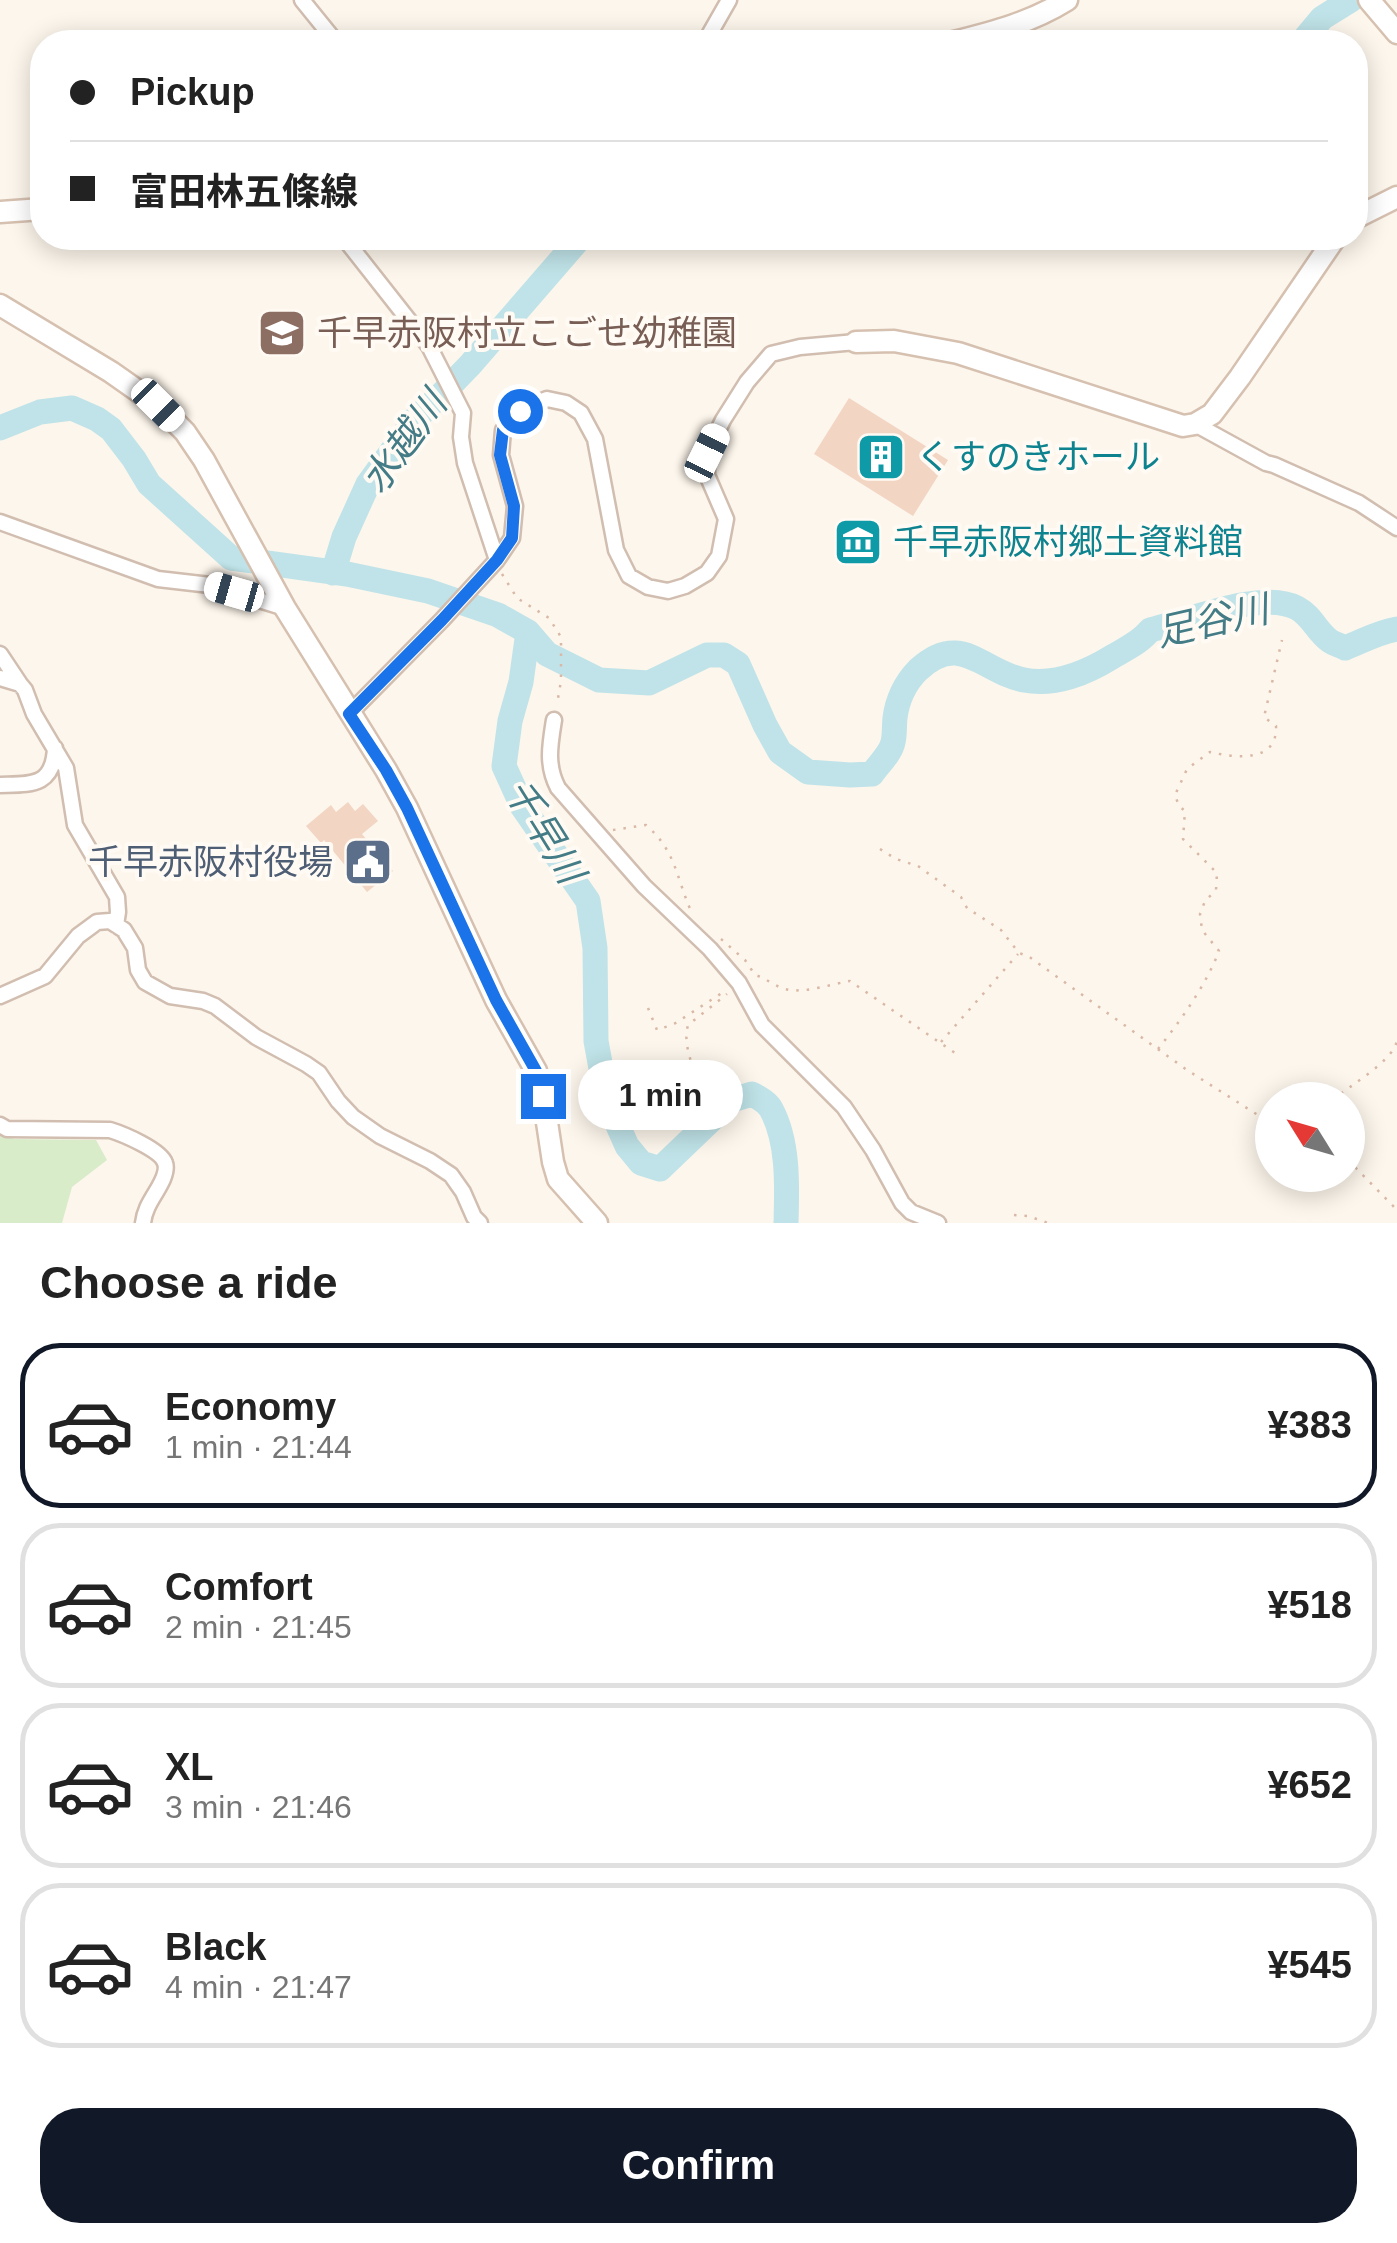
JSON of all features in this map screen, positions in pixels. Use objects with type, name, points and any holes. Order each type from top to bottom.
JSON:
[{"type":"main road","points":[[999,30],[1067,0]]},
{"type":"main road","points":[[1370,2],[1397,33]]},
{"type":"main road","points":[[1368,212],[1397,197]]},
{"type":"main road","points":[[2,206],[30,208]]},
{"type":"main road","points":[[856,342],[894,342],[958,354],[1182,426],[1195,424],[1212,414],[1240,377],[1326,250]]},
{"type":"main road","points":[[0,305],[111,372],[158,405],[185,432],[407,808],[496,1000],[536,1071],[558,1180],[596,1223]]},
{"type":"street","points":[[302,0],[326,30]]},
{"type":"street","points":[[712,30],[729,0]]},
{"type":"street","points":[[353,250],[429,346],[463,413],[465,463],[497,560]]},
{"type":"street","points":[[349,714],[442,620],[512,538],[514,506],[500,455],[503,430],[520,411],[547,399],[566,403],[581,413],[595,439],[616,550],[629,576],[668,591],[686,586],[706,573],[719,556],[726,520],[707,475],[707,453],[747,382],[771,354],[856,342]]},
{"type":"street","points":[[1195,424],[1266,463],[1359,503],[1397,528]]},
{"type":"street","points":[[0,522],[158,579],[281,600]]},
{"type":"street","points":[[0,654],[66,768],[76,825],[117,898],[116,925]]},
{"type":"street","points":[[0,678],[20,684]]},
{"type":"street","points":[[554,720],[548,762],[558,788],[644,886],[737,980],[762,1025],[844,1107],[902,1203],[911,1212],[938,1223]]},
{"type":"street","points":[[0,786],[34,784],[48,775],[56,747]]},
{"type":"street","points":[[0,996],[45,976],[78,936],[97,922],[110,921],[124,930],[135,948],[138,970],[145,982],[170,996],[215,1006],[256,1038],[306,1064],[353,1116],[380,1136],[451,1175],[480,1223]]},
{"type":"street","points":[[0,1125],[7,1129],[110,1130],[160,1155],[166,1172],[149,1201],[143,1223]]},
{"type":"path","points":[[497,560],[517,598],[549,618],[561,637],[561,681],[554,720]]},
{"type":"path","points":[[1158,1049],[1184,1016],[1219,951],[1202,930],[1200,914],[1205,901],[1216,890],[1217,873],[1183,839],[1186,810],[1179,806],[1175,796],[1187,769],[1210,752],[1235,757],[1262,754],[1277,736],[1276,726],[1264,717],[1282,640]]},
{"type":"path","points":[[596,831],[646,825],[674,862],[691,912]]},
{"type":"path","points":[[880,849],[918,866],[1001,930],[1020,953],[1255,1113]]},
{"type":"path","points":[[720,938],[745,960],[755,975],[785,989],[850,981],[954,1053]]},
{"type":"path","points":[[940,1043],[1020,953]]},
{"type":"path","points":[[648,1008],[658,1030],[725,992],[737,980]]},
{"type":"path","points":[[674,1127],[697,1080],[689,1062],[688,1025],[716,1005],[737,980]]},
{"type":"path","points":[[1356,1082],[1386,1058],[1397,1040]]},
{"type":"path","points":[[1365,1177],[1397,1210]]},
{"type":"path","points":[[1014,1215],[1048,1223]]},
{"type":"green space","points":[[0,1135],[15,1139],[96,1140],[107,1160],[72,1187],[62,1223],[0,1223]]},
{"type":"building","name":"くすのきホール","points":[[849,398],[948,460],[913,516],[814,454]]},
{"type":"building","points":[[348,802],[355,811],[363,804],[378,821],[362,834],[393,871],[367,892],[324,840],[321,843],[306,826],[331,805],[336,812]]},
{"type":"waterway","name":"水越川","points":[[1312,30],[1322,18],[1351,0]]},
{"type":"waterway","name":"水越川","points":[[333,573],[368,484],[415,419],[470,365],[570,250]]},
{"type":"waterway","name":"足谷川","points":[[0,428],[40,412],[72,408],[111,429],[149,484],[231,558],[347,574],[428,591],[498,615],[528,632],[547,654],[599,680],[649,683],[707,655],[724,655],[738,664],[780,752],[808,772],[872,774],[892,746],[896,712],[906,686],[918,670],[947,654],[971,657],[1024,680],[1059,680],[1102,663],[1150,630],[1264,602],[1297,608],[1325,637],[1345,648],[1397,629]]},
{"type":"waterway","name":"千早川","points":[[528,632],[504,766],[522,806],[588,901],[595,948],[596,1041],[607,1101],[627,1146],[641,1163],[660,1169],[732,1100],[752,1094],[763,1100],[777,1122],[784,1150],[786,1223]]},
{"type":"place","name":"千早赤阪村立こごせ幼稚園","points":[[282,333]]},
{"type":"place","name":"くすのきホール","points":[[881,457]]},
{"type":"place","name":"千早赤阪村郷土資料館","points":[[858,542]]},
{"type":"place","name":"千早赤阪村役場","points":[[368,862]]},
{"type":"route","points":[[520,411],[503,430],[500,455],[514,506],[512,538],[442,620],[349,714],[407,808],[496,1000],[536,1071],[543,1096]]}]
